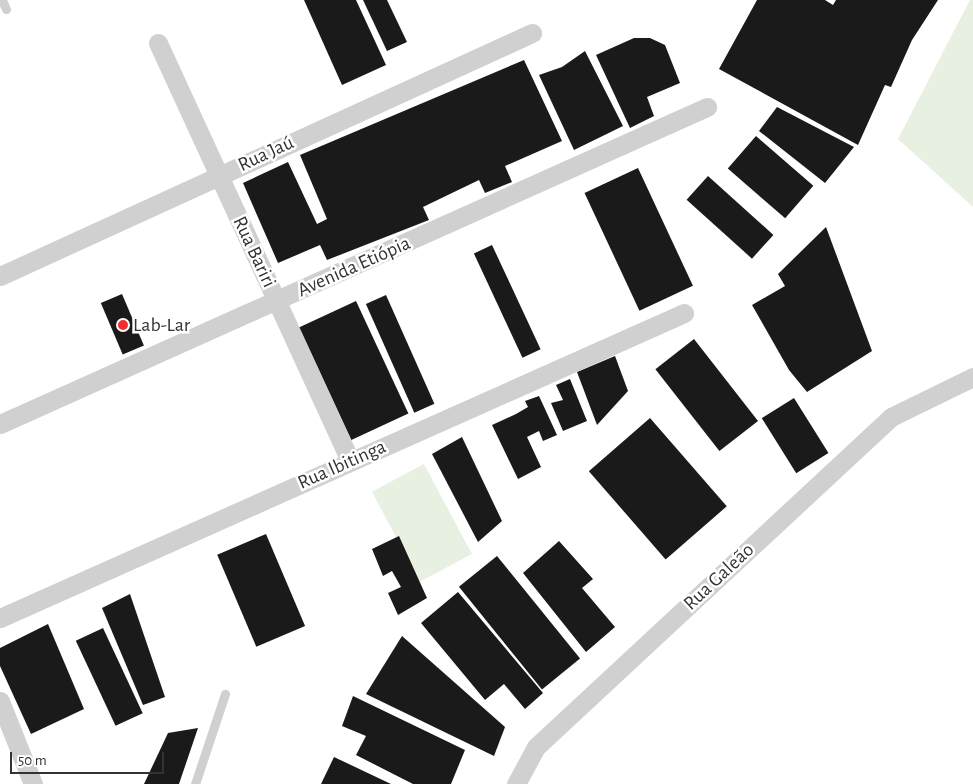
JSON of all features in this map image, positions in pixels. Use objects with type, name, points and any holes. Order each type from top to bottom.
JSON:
[{"type":"street","name":"Rua Jaú","points":[[0,276],[532,33]]},
{"type":"street","name":"Rua Bariri","points":[[158,43],[350,461]]},
{"type":"street","name":"Avenida Etiópia","points":[[0,424],[277,302],[707,107]]},
{"type":"street","name":"Rua Ibitinga","points":[[0,618],[684,313]]},
{"type":"street","name":"Rua Galeão","points":[[516,784],[536,747],[891,417],[941,389],[973,377]]},
{"type":"street","points":[[0,701],[33,784]]},
{"type":"lane","points":[[2,0],[6,9]]},
{"type":"lane","points":[[195,784],[225,694]]},
{"type":"green space","points":[[970,0],[973,0],[973,207],[898,139]]},
{"type":"green space","points":[[424,464],[472,554],[420,582],[372,492]]},
{"type":"building","points":[[304,0],[356,0],[386,65],[342,85]]},
{"type":"building","points":[[363,0],[387,0],[407,42],[387,51]]},
{"type":"building","points":[[757,0],[825,0],[833,5],[836,0],[938,0],[912,40],[891,87],[885,85],[858,145],[719,69]]},
{"type":"building","points":[[634,38],[650,38],[665,45],[680,83],[647,97],[654,116],[630,128],[596,55]]},
{"type":"building","points":[[585,51],[623,126],[574,150],[539,75],[562,67]]},
{"type":"building","points":[[524,60],[562,141],[505,166],[512,182],[485,193],[479,180],[423,207],[429,220],[327,260],[320,245],[278,263],[243,183],[288,162],[317,224],[327,219],[300,155]]},
{"type":"building","points":[[777,107],[854,147],[825,183],[759,131]]},
{"type":"building","points":[[756,136],[813,186],[785,218],[728,168]]},
{"type":"building","points":[[638,168],[693,286],[639,311],[585,193]]},
{"type":"building","points":[[708,176],[773,235],[752,259],[687,200]]},
{"type":"building","points":[[826,227],[872,351],[807,392],[789,370],[752,305],[785,286],[778,274]]},
{"type":"building","points":[[492,245],[541,349],[522,358],[474,253]]},
{"type":"building","name":"Lab-Lar","points":[[122,294],[144,346],[123,355],[101,303]]},
{"type":"building","points":[[386,295],[434,404],[414,413],[366,304]]},
{"type":"building","points":[[356,301],[408,413],[351,440],[299,328]]},
{"type":"building","points":[[694,339],[758,421],[719,451],[655,369]]},
{"type":"building","points":[[615,356],[628,391],[597,425],[577,372]]},
{"type":"building","points":[[570,379],[587,421],[563,431],[551,403],[563,400],[556,385]]},
{"type":"building","points":[[539,396],[557,435],[543,441],[539,431],[527,437],[541,467],[518,479],[492,425],[528,407],[525,401]]},
{"type":"building","points":[[794,398],[828,453],[796,473],[762,418]]},
{"type":"building","points":[[650,418],[727,506],[666,559],[589,471]]},
{"type":"building","points":[[462,437],[502,521],[478,542],[432,454]]},
{"type":"building","points":[[266,534],[305,626],[256,647],[217,555]]},
{"type":"building","points":[[399,536],[427,598],[398,615],[388,593],[401,587],[392,571],[383,576],[372,549]]},
{"type":"building","points":[[559,541],[593,579],[582,588],[615,627],[586,652],[523,573]]},
{"type":"building","points":[[497,556],[580,659],[542,689],[459,587]]},
{"type":"building","points":[[458,592],[543,693],[525,709],[504,684],[485,700],[421,623]]},
{"type":"building","points":[[130,594],[165,697],[143,705],[102,608]]},
{"type":"building","points":[[48,624],[84,709],[31,734],[0,666],[0,648]]},
{"type":"building","points":[[103,628],[143,713],[116,726],[76,641]]},
{"type":"building","points":[[402,636],[505,727],[494,756],[366,694]]},
{"type":"building","points":[[353,696],[465,750],[451,784],[413,784],[356,755],[366,736],[342,726]]},
{"type":"building","points":[[198,728],[179,784],[144,784],[168,733]]},
{"type":"building","points":[[334,757],[391,784],[321,784]]},
{"type":"place","name":"Lab-Lar","points":[[123,325]]}]
